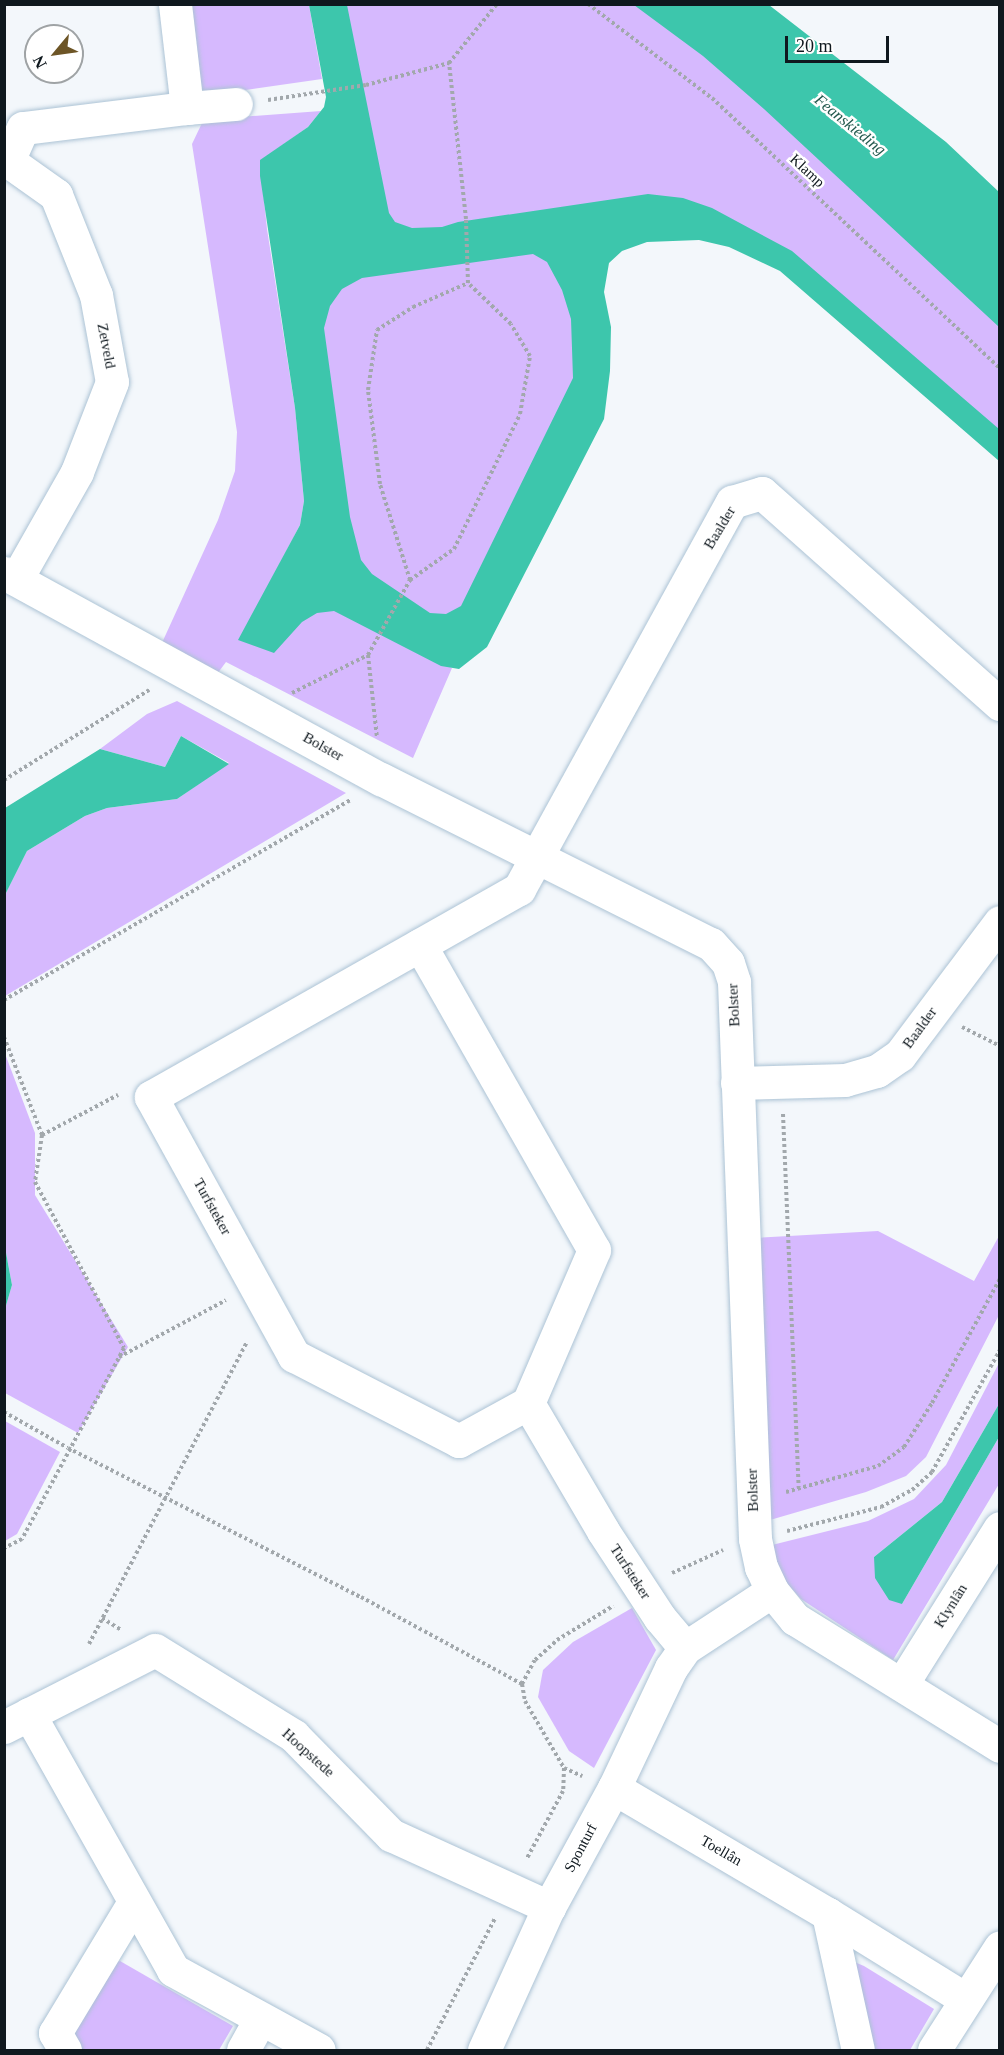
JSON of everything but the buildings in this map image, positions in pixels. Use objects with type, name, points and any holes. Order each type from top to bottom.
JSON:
[{"type":"street","points":[[175,4],[186,108]]},
{"type":"street","name":"Zetveld","points":[[11,575],[77,472],[112,381],[96,295],[56,195],[6,159],[23,128],[236,104]]},
{"type":"street","name":"Baalder","points":[[538,857],[732,502],[762,493],[999,704]]},
{"type":"street","name":"Bolster","points":[[11,575],[381,779],[711,944],[728,963],[734,982],[753,1501],[755,1539],[761,1567],[772,1591],[795,1619],[999,1746]]},
{"type":"street","points":[[151,1097],[519,888],[538,857]]},
{"type":"street","name":"Baalder","points":[[737,1083],[845,1080],[878,1071],[900,1055],[999,922]]},
{"type":"street","points":[[420,945],[594,1250],[528,1402]]},
{"type":"street","name":"Turfsteker","points":[[151,1097],[294,1356],[459,1441],[528,1402],[603,1531],[660,1618],[685,1648]]},
{"type":"street","name":"Klynlân","points":[[902,1684],[999,1528]]},
{"type":"street","points":[[685,1648],[772,1591]]},
{"type":"street","name":"Sponturf","points":[[484,2050],[549,1907],[614,1788],[671,1668],[685,1648]]},
{"type":"street","name":"Hoopstede","points":[[319,2050],[173,1970],[134,1902],[17,1720],[155,1650],[294,1736],[392,1835],[549,1907]]},
{"type":"street","name":"Toellân","points":[[614,1788],[828,1914],[965,1999]]},
{"type":"street","points":[[65,2050],[55,2033],[134,1902]]},
{"type":"street","points":[[828,1914],[858,2050]]},
{"type":"street","points":[[934,2050],[999,1947]]},
{"type":"street","points":[[243,2050],[260,2019]]},
{"type":"path","points":[[300,96],[366,85],[449,63],[497,4]]},
{"type":"path","name":"Klamp","points":[[588,4],[712,98],[999,368]]},
{"type":"path","points":[[449,63],[466,219],[468,283]]},
{"type":"path","points":[[410,580],[381,484],[368,390],[376,330],[413,307],[468,283]]},
{"type":"path","points":[[256,710],[368,655],[410,580],[454,549],[520,414],[530,356],[511,324],[468,283]]},
{"type":"path","points":[[4,1000],[342,806],[381,779],[368,655]]},
{"type":"path","points":[[4,780],[182,669]]},
{"type":"path","points":[[4,1036],[42,1135],[35,1182],[124,1348],[68,1448],[21,1539],[4,1548]]},
{"type":"path","points":[[42,1135],[144,1082],[151,1097]]},
{"type":"path","points":[[782,1082],[798,1488]]},
{"type":"path","points":[[753,1501],[878,1466],[904,1447],[932,1404],[999,1279]]},
{"type":"path","points":[[118,1358],[260,1296]]},
{"type":"path","points":[[87,1648],[164,1497],[260,1296]]},
{"type":"path","points":[[4,1412],[68,1448],[361,1597],[522,1684]]},
{"type":"shaded area","points":[[190,5],[309,5],[322,79],[203,96]]},
{"type":"shaded area","points":[[321,5],[646,5],[999,294],[999,439],[783,256],[685,217],[584,237],[593,345],[448,666],[452,668],[413,758],[226,662],[217,674],[161,645],[218,520],[235,471],[237,432],[192,144],[202,123],[226,118],[321,111],[308,127],[260,161],[267,229],[295,408],[304,501],[300,525],[239,641],[312,521],[294,296],[340,109]]},
{"type":"shaded area","points":[[177,701],[346,793],[5,996],[5,895],[27,851],[85,816],[107,808],[177,799],[229,763],[181,736],[165,767],[100,749],[147,714]]},
{"type":"shaded area","points":[[4,1051],[35,1133],[35,1195],[128,1347],[78,1433],[5,1393],[5,1309],[12,1285],[4,1242]]},
{"type":"shaded area","points":[[878,1231],[974,1281],[999,1236],[999,1315],[926,1457],[906,1476],[866,1492],[770,1520],[755,1238]]},
{"type":"shaded area","points":[[999,1363],[999,1404],[942,1502],[874,1557],[902,1604],[999,1437],[999,1484],[893,1660],[801,1599],[773,1568],[772,1545],[868,1521],[914,1499],[946,1465]]},
{"type":"shaded area","points":[[5,1421],[60,1452],[17,1534],[5,1541]]},
{"type":"shaded area","points":[[632,1608],[656,1650],[594,1768],[569,1751],[538,1697],[543,1670],[573,1642]]},
{"type":"shaded area","points":[[847,1959],[864,1966],[934,2009],[910,2050],[874,2050]]},
{"type":"shaded area","points":[[120,1961],[233,2026],[219,2050],[79,2050],[71,2036],[110,1965]]},
{"type":"water","points":[[309,5],[347,5],[389,213],[395,222],[412,228],[442,227],[458,222],[648,194],[683,198],[712,208],[792,251],[999,429],[999,461],[780,271],[729,247],[699,240],[647,242],[622,251],[609,263],[604,292],[611,327],[610,371],[604,419],[487,647],[459,669],[441,666],[334,611],[317,613],[302,622],[274,653],[238,640],[300,525],[304,501],[295,408],[260,176],[260,160],[308,127],[324,107],[326,97]],"holes":[[[533,254],[547,262],[562,290],[571,319],[573,378],[461,606],[446,614],[430,613],[372,574],[361,560],[350,517],[324,328],[330,306],[342,289],[362,278]]]},
{"type":"water","name":"Feanskieding","points":[[634,5],[769,5],[946,142],[999,192],[999,327],[764,109],[703,56]]},
{"type":"water","points":[[181,736],[229,764],[177,799],[107,808],[85,816],[27,851],[5,895],[5,808],[100,749],[165,767]]},
{"type":"water","points":[[4,1242],[12,1285],[5,1309],[4,1309]]},
{"type":"water","points":[[999,1404],[999,1437],[902,1604],[889,1600],[875,1578],[874,1557],[942,1502]]}]
